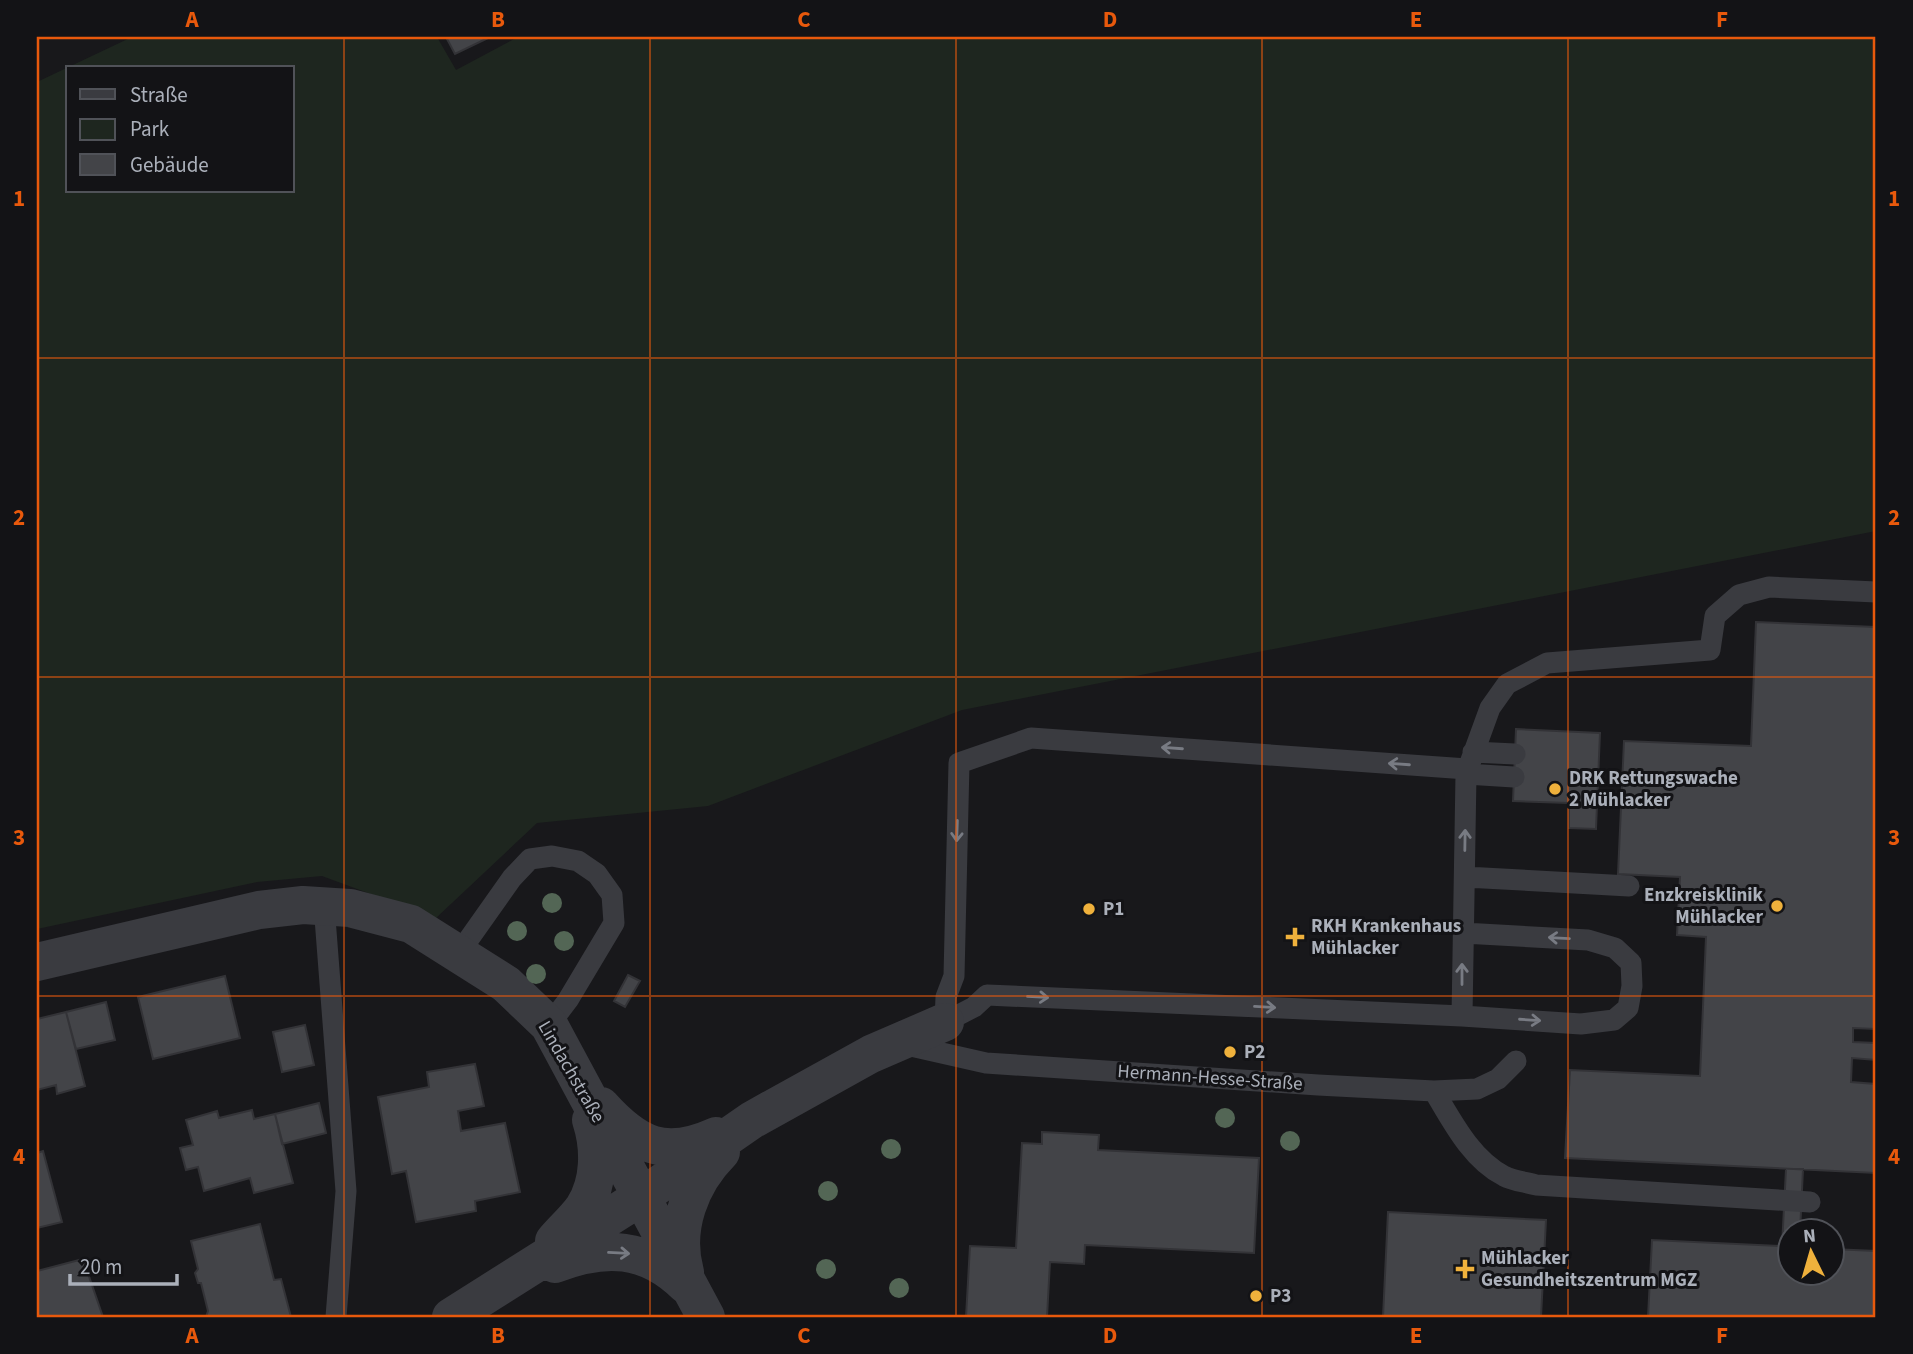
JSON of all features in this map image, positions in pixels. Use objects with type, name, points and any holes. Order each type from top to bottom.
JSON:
[{"type":"street","name":"Lindachstraße","points":[[37,961],[259,910],[324,905],[386,916],[411,924],[506,984],[549,1026],[641,1197]]},
{"type":"street","points":[[578,1081],[612,1119],[633,1136],[660,1148],[676,1149],[696,1145],[752,1120],[872,1054],[945,1022]]},
{"type":"street","points":[[507,1282],[559,1235],[583,1207],[595,1183],[597,1157],[593,1127],[578,1081]]},
{"type":"street","points":[[451,1317],[641,1197],[752,1120]]},
{"type":"street","points":[[698,1303],[682,1259],[681,1230],[690,1198],[707,1166],[752,1120]]},
{"type":"street","points":[[641,1197],[698,1303]]},
{"type":"street","points":[[507,1282],[594,1253],[623,1252],[647,1257],[669,1269],[698,1303]]},
{"type":"lane","points":[[1462,1016],[1469,765],[1490,708],[1507,684],[1547,663],[1710,650],[1715,616],[1739,595],[1769,587],[1876,592]]},
{"type":"lane","points":[[1463,933],[1588,940],[1615,948],[1631,962],[1632,986],[1628,1008],[1614,1020],[1581,1024],[1462,1016],[987,995],[974,1007],[945,1022],[946,997],[954,976],[959,763],[1031,738],[1469,765],[1514,777]]},
{"type":"lane","points":[[1469,765],[1515,754]]},
{"type":"lane","points":[[459,953],[512,878],[530,859],[552,856],[579,861],[597,874],[612,894],[614,923],[568,1000],[549,1026]]},
{"type":"lane","points":[[1465,877],[1629,887]]},
{"type":"lane","points":[[324,905],[346,1191],[336,1317]]},
{"type":"lane","name":"Hermann-Hesse-Straße","points":[[896,1043],[986,1063],[1434,1091],[1477,1089],[1498,1079],[1516,1061]]},
{"type":"lane","points":[[1434,1091],[1459,1132],[1478,1156],[1504,1176],[1536,1185],[1810,1202]]},
{"type":"green space","points":[[132,37],[437,37],[456,70],[518,37],[1876,37],[1876,531],[962,710],[708,806],[537,823],[436,918],[322,876],[257,882],[37,929],[37,82],[66,68],[66,192],[294,192],[294,66],[71,66]]},
{"type":"building","points":[[446,37],[490,37],[455,54]]},
{"type":"building","name":"Enzkreisklinik Mühlacker","points":[[1756,622],[1876,627],[1876,1029],[1853,1028],[1853,1042],[1876,1043],[1876,1060],[1852,1058],[1851,1082],[1876,1084],[1876,1173],[1565,1158],[1570,1070],[1700,1076],[1706,937],[1677,935],[1680,877],[1618,874],[1624,741],[1751,746]]},
{"type":"building","name":"DRK Rettungswache 2 Mühlacker","points":[[1516,729],[1600,733],[1596,829],[1569,828],[1569,803],[1513,801]]},
{"type":"building","points":[[628,975],[640,981],[625,1007],[614,1001]]},
{"type":"building","points":[[225,976],[240,1038],[153,1059],[138,997]]},
{"type":"building","points":[[106,1002],[115,1040],[76,1049],[66,1012]]},
{"type":"building","points":[[66,1012],[85,1086],[57,1094],[56,1085],[37,1090],[37,1019]]},
{"type":"building","points":[[305,1025],[314,1065],[282,1072],[273,1032]]},
{"type":"building","points":[[475,1064],[484,1106],[458,1111],[461,1131],[505,1123],[520,1192],[475,1201],[476,1211],[416,1222],[406,1171],[392,1174],[378,1097],[429,1087],[427,1072]]},
{"type":"building","points":[[319,1103],[326,1133],[282,1144],[275,1114]]},
{"type":"building","points":[[252,1110],[254,1119],[275,1114],[293,1183],[254,1193],[250,1178],[204,1191],[198,1167],[186,1170],[180,1148],[193,1145],[186,1120],[217,1111],[219,1118]]},
{"type":"building","points":[[1042,1132],[1099,1135],[1098,1150],[1259,1158],[1254,1253],[1085,1245],[1084,1264],[1050,1262],[1047,1317],[966,1317],[970,1246],[1016,1248],[1022,1143],[1042,1144]]},
{"type":"building","points":[[43,1151],[62,1222],[37,1228],[37,1153]]},
{"type":"building","points":[[1786,1169],[1803,1169],[1801,1218],[1783,1218]]},
{"type":"building","name":"Mühlacker Gesundheitszentrum MGZ","points":[[1388,1212],[1546,1220],[1541,1317],[1383,1317]]},
{"type":"building","points":[[260,1224],[274,1280],[281,1279],[291,1317],[206,1317],[208,1311],[201,1283],[198,1283],[195,1273],[198,1269],[191,1241]]},
{"type":"building","points":[[1652,1240],[1776,1246],[1776,1288],[1846,1288],[1846,1250],[1876,1251],[1876,1317],[1648,1317]]},
{"type":"building","points":[[83,1259],[103,1317],[37,1317],[37,1271]]},
{"type":"place","name":"DRK Rettungswache 2 Mühlacker","points":[[1555,789]]},
{"type":"place","name":"Enzkreisklinik Mühlacker","points":[[1777,906]]},
{"type":"place","name":"P1","points":[[1089,909]]},
{"type":"place","name":"RKH Krankenhaus Mühlacker","points":[[1295,937]]},
{"type":"place","name":"P2","points":[[1230,1052]]},
{"type":"place","name":"Mühlacker Gesundheitszentrum MGZ","points":[[1465,1269]]},
{"type":"place","name":"P3","points":[[1256,1296]]}]
